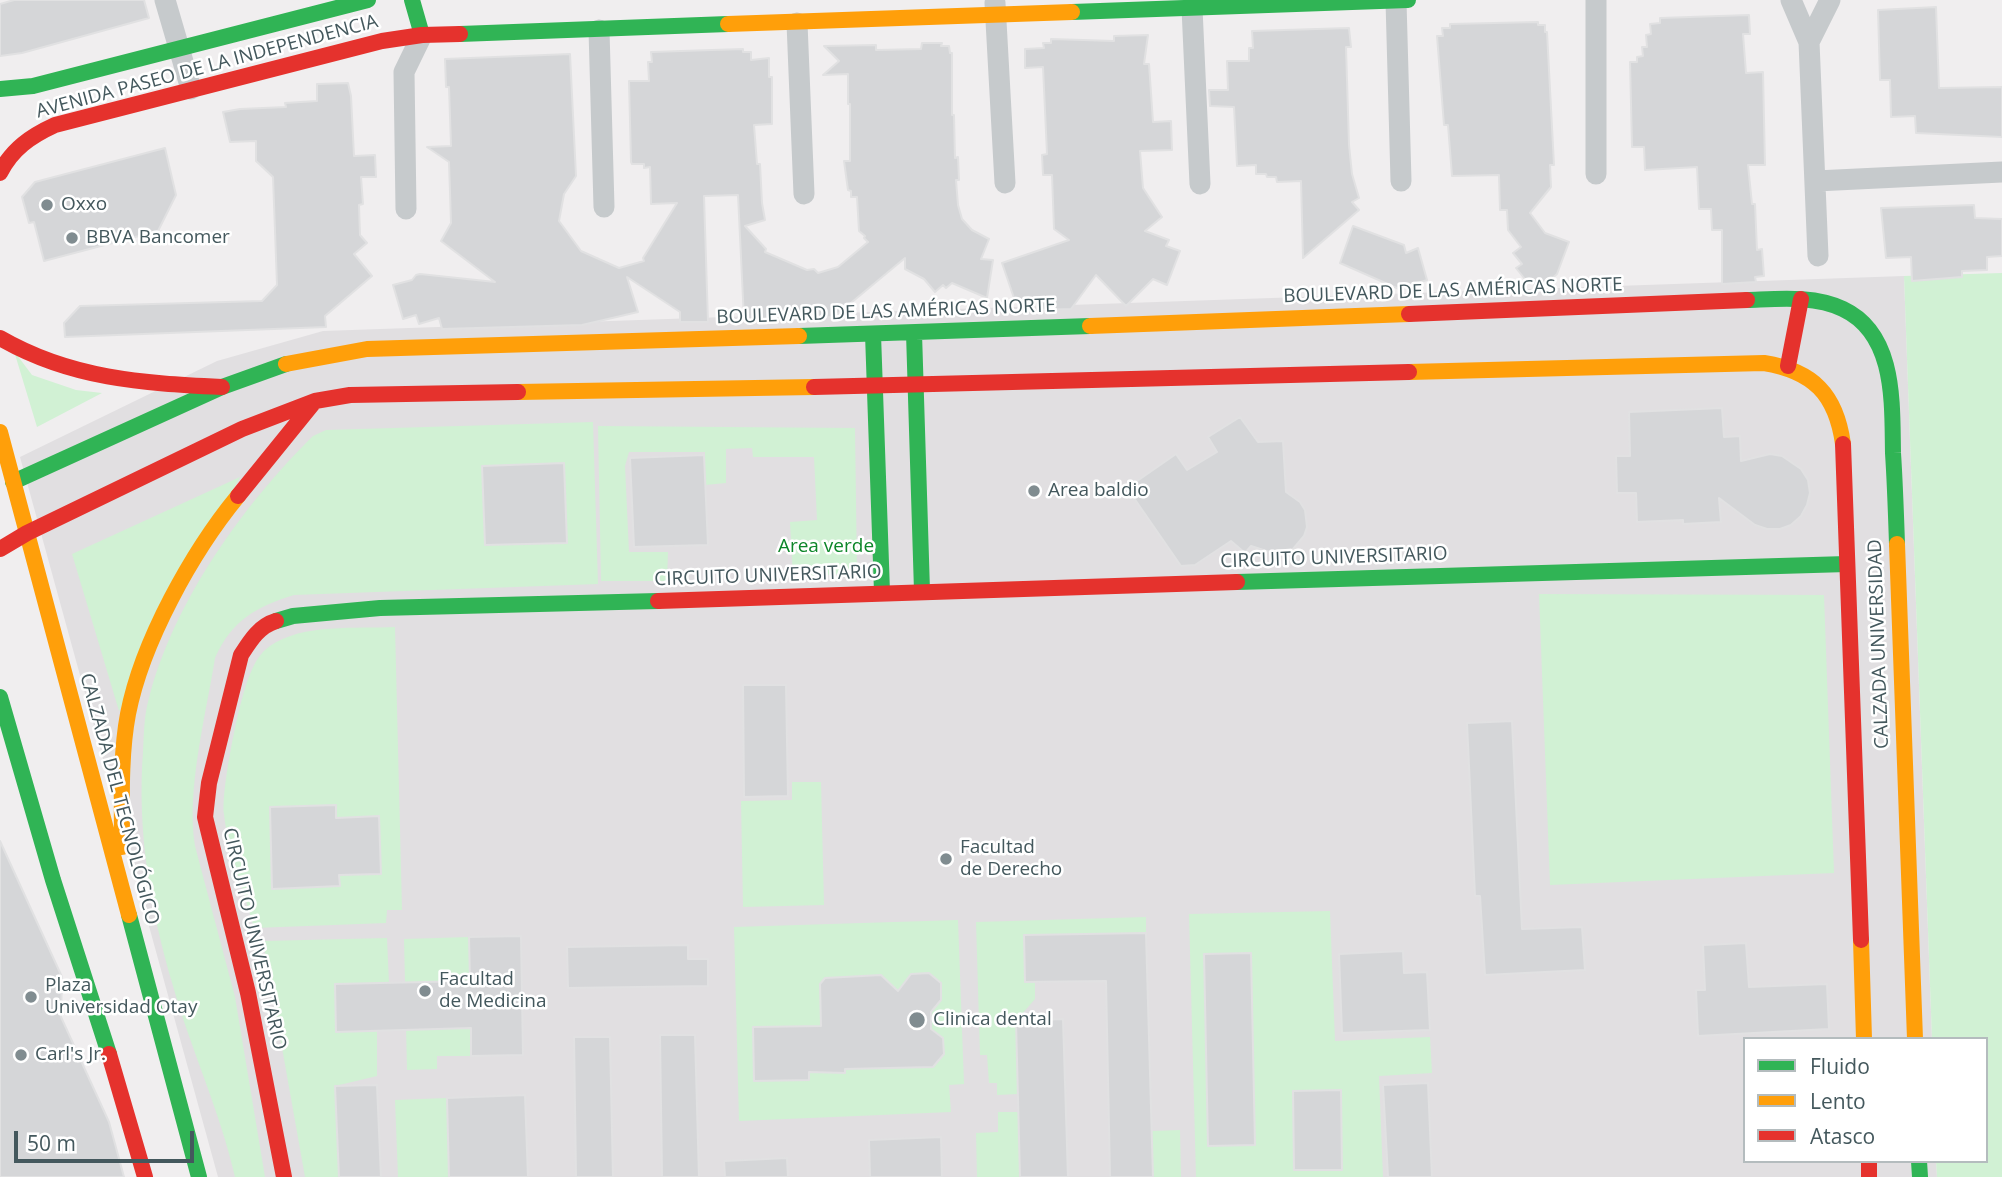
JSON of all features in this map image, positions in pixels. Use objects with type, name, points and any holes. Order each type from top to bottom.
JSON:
[{"type":"main road","points":[[412,0],[422,35]]},
{"type":"main road","name":"AVENIDA PASEO DE LA INDEPENDENCIA","points":[[0,89],[33,86],[180,48],[374,14],[422,35],[797,23],[995,8],[1192,8],[1408,0]]},
{"type":"main road","name":"AVENIDA PASEO DE LA INDEPENDENCIA","points":[[0,173],[16,147],[33,134],[55,125],[191,89],[374,14]]},
{"type":"main road","points":[[0,549],[27,533],[242,429],[315,401],[350,395],[875,386],[1764,363],[1788,366],[1801,299]]},
{"type":"main road","name":"BOULEVARD DE LAS AMÉRICAS NORTE","points":[[7,485],[222,387],[292,362],[367,349],[914,333],[1801,299]]},
{"type":"main road","name":"CALZADA UNIVERSIDAD","points":[[1801,299],[1829,302],[1852,313],[1869,328],[1888,367],[1891,388],[1915,1037]]},
{"type":"main road","points":[[914,333],[922,591]]},
{"type":"main road","points":[[873,334],[882,592]]},
{"type":"main road","points":[[0,338],[55,366],[88,374],[143,382],[222,387]]},
{"type":"main road","name":"CALZADA UNIVERSIDAD","points":[[1788,366],[1815,383],[1826,394],[1840,424],[1864,1037]]},
{"type":"main road","points":[[121,892],[122,788],[128,714],[142,667],[185,574],[220,518],[315,401]]},
{"type":"main road","name":"CALZADA DEL TECNOLÓGICO","points":[[0,432],[7,485],[27,533],[199,1177]]},
{"type":"main road","name":"CIRCUITO UNIVERSITARIO","points":[[284,1177],[248,993],[205,817],[209,783],[241,655],[251,639],[267,624],[293,616],[321,612],[426,606],[678,601],[882,592],[1847,564]]},
{"type":"main road","points":[[0,697],[53,880],[99,1019],[145,1177]]},
{"type":"main road","points":[[18,816],[53,880]]},
{"type":"street","points":[[165,0],[191,89]]},
{"type":"street","points":[[1596,0],[1596,174]]},
{"type":"street","points":[[1791,0],[1809,42],[1818,256]]},
{"type":"street","points":[[1809,42],[1830,0]]},
{"type":"street","points":[[1396,1],[1401,181]]},
{"type":"street","points":[[995,8],[1005,183]]},
{"type":"street","points":[[1192,8],[1200,184]]},
{"type":"street","points":[[374,14],[404,72],[406,209]]},
{"type":"street","points":[[797,23],[804,194]]},
{"type":"street","points":[[599,30],[604,207]]},
{"type":"street","points":[[404,72],[422,35]]},
{"type":"street","points":[[1816,181],[2002,173]]},
{"type":"shaded area","points":[[1904,276],[1932,1037],[1743,1037],[1743,1163],[1936,1163],[1937,1177],[218,1177],[20,457],[217,361],[323,331]]},
{"type":"green space","points":[[2002,273],[2002,1177],[1937,1177],[1936,1163],[1988,1163],[1988,1037],[1932,1037],[1904,276]]},
{"type":"green space","points":[[14,351],[32,375],[76,390],[102,393],[37,427]]},
{"type":"green space","points":[[593,422],[598,584],[294,595],[257,610],[247,617],[229,634],[215,658],[195,777],[195,846],[235,997],[265,1177],[235,1177],[222,1128],[180,1010],[158,928],[147,869],[142,810],[146,711],[160,662],[175,626],[214,556],[237,524],[261,492],[313,436],[326,430]]},
{"type":"green space","name":"Area verde","points":[[598,426],[855,428],[857,573],[793,577],[790,522],[817,520],[814,457],[753,457],[752,448],[726,449],[726,483],[705,485],[705,452],[629,452],[625,466],[629,552],[668,552],[667,581],[601,581]]},
{"type":"green space","points":[[240,477],[119,711],[72,554]]},
{"type":"green space","points":[[1539,594],[1824,595],[1834,873],[1550,885]]},
{"type":"green space","points":[[395,627],[402,910],[387,910],[386,923],[254,928],[229,841],[224,802],[237,720],[256,661],[270,646],[283,639],[314,630]]},
{"type":"green space","points":[[792,782],[821,782],[824,905],[743,907],[741,801],[792,800]]},
{"type":"green space","points":[[1330,911],[1335,1041],[1430,1037],[1432,1073],[1379,1076],[1383,1177],[1196,1177],[1189,914]]},
{"type":"green space","points":[[1146,917],[1146,933],[1024,936],[1025,982],[1035,982],[1035,999],[1016,1021],[1018,1094],[997,1095],[997,1083],[989,1083],[987,1055],[980,1055],[976,922]]},
{"type":"green space","points":[[958,920],[964,1084],[949,1085],[951,1112],[739,1121],[734,927]]},
{"type":"green space","points":[[469,937],[471,1056],[437,1056],[437,1069],[407,1070],[404,939]]},
{"type":"green space","points":[[387,938],[389,983],[335,985],[336,1032],[377,1030],[377,1076],[335,1086],[339,1177],[305,1177],[263,941]]},
{"type":"green space","points":[[447,1098],[449,1177],[398,1177],[395,1100]]},
{"type":"green space","points":[[998,1112],[1019,1112],[1020,1177],[977,1177],[976,1133],[998,1132]]},
{"type":"green space","points":[[1180,1130],[1181,1177],[1153,1177],[1151,1131]]},
{"type":"building","points":[[14,0],[144,0],[149,18],[22,53],[0,56],[0,4]]},
{"type":"building","points":[[1936,7],[1939,88],[2002,87],[2002,137],[1916,133],[1915,116],[1891,117],[1890,80],[1880,80],[1878,10]]},
{"type":"building","points":[[1749,15],[1750,34],[1743,34],[1746,73],[1763,72],[1765,165],[1748,165],[1752,204],[1755,204],[1757,250],[1762,249],[1764,276],[1755,277],[1756,282],[1722,284],[1722,230],[1712,230],[1711,209],[1699,209],[1697,167],[1645,170],[1644,147],[1632,147],[1630,62],[1637,62],[1637,57],[1643,56],[1642,47],[1647,47],[1646,35],[1651,34],[1650,24],[1660,23],[1660,18]]},
{"type":"building","points":[[1538,22],[1538,25],[1545,25],[1547,32],[1554,165],[1550,165],[1551,187],[1530,213],[1545,233],[1569,242],[1557,274],[1539,290],[1532,281],[1528,283],[1516,268],[1522,264],[1513,253],[1521,247],[1508,230],[1507,210],[1500,210],[1499,175],[1452,176],[1448,125],[1444,125],[1437,36],[1443,36],[1442,28],[1450,28],[1450,24]]},
{"type":"building","points":[[1349,28],[1351,47],[1346,47],[1349,145],[1352,174],[1359,198],[1352,202],[1359,210],[1303,258],[1301,181],[1277,182],[1276,177],[1256,174],[1256,165],[1237,166],[1234,107],[1210,106],[1209,90],[1228,90],[1227,61],[1249,61],[1249,48],[1253,48],[1252,31]]},
{"type":"building","points":[[1148,35],[1144,64],[1149,64],[1153,122],[1171,121],[1172,150],[1140,151],[1143,188],[1162,217],[1145,231],[1169,240],[1166,246],[1180,251],[1167,285],[1153,279],[1126,306],[1096,275],[1071,309],[1038,310],[1036,297],[1015,301],[1002,263],[1069,240],[1054,229],[1052,175],[1043,175],[1042,155],[1047,154],[1043,67],[1025,68],[1025,49],[1044,48],[1043,43],[1051,43],[1051,39],[1114,41],[1114,36]]},
{"type":"building","points":[[922,43],[942,43],[941,46],[949,46],[952,53],[952,115],[955,158],[958,157],[958,205],[962,219],[972,230],[989,239],[981,259],[993,260],[987,298],[952,283],[946,288],[943,285],[935,292],[924,279],[905,269],[905,258],[834,317],[744,320],[738,195],[704,196],[708,322],[680,322],[680,312],[627,277],[638,312],[582,325],[442,329],[439,318],[419,324],[416,315],[403,319],[393,285],[412,280],[416,275],[495,282],[441,241],[451,223],[449,162],[427,147],[451,146],[445,59],[570,54],[576,176],[564,194],[559,221],[581,251],[619,268],[644,261],[643,258],[677,203],[651,204],[650,167],[644,168],[644,164],[631,162],[629,81],[649,81],[648,62],[652,62],[651,52],[743,49],[743,52],[751,52],[751,60],[769,58],[769,77],[772,77],[772,124],[754,125],[765,220],[745,226],[766,249],[765,252],[807,270],[814,269],[818,273],[838,267],[868,242],[859,231],[857,197],[851,197],[851,191],[848,190],[844,161],[850,161],[848,74],[823,75],[839,61],[824,46],[876,45],[876,50],[921,49]]},
{"type":"building","points":[[348,83],[354,156],[375,155],[376,177],[361,177],[363,204],[359,205],[360,235],[367,243],[354,254],[372,276],[325,316],[326,327],[65,337],[64,323],[80,306],[262,301],[277,285],[273,177],[256,161],[256,141],[230,142],[223,112],[286,107],[285,103],[317,101],[317,84]]},
{"type":"building","points":[[165,148],[176,195],[158,231],[44,261],[34,222],[29,223],[22,197],[35,182]]},
{"type":"building","points":[[1974,205],[1975,218],[2002,219],[2002,256],[1987,257],[1987,270],[1962,271],[1962,277],[1912,281],[1911,257],[1886,258],[1881,208]]},
{"type":"building","points":[[1353,226],[1404,245],[1406,253],[1418,248],[1427,280],[1399,289],[1340,263]]},
{"type":"building","points":[[1722,408],[1724,437],[1740,436],[1741,461],[1770,454],[1782,456],[1801,469],[1808,480],[1810,493],[1801,516],[1791,525],[1780,529],[1767,529],[1755,525],[1719,498],[1721,522],[1637,522],[1636,493],[1617,493],[1616,456],[1630,456],[1629,412]]},
{"type":"building","points":[[1240,417],[1258,442],[1283,441],[1286,492],[1300,502],[1305,510],[1307,527],[1304,536],[1293,549],[1276,554],[1251,546],[1245,553],[1231,541],[1195,565],[1181,566],[1127,488],[1176,454],[1187,470],[1217,452],[1208,437]]},
{"type":"building","points":[[704,455],[708,545],[634,547],[630,458]]},
{"type":"building","points":[[564,463],[567,543],[485,545],[482,466]]},
{"type":"building","points":[[743,685],[786,685],[788,796],[744,797]]},
{"type":"building","points":[[1512,721],[1522,929],[1582,927],[1585,970],[1485,975],[1480,896],[1475,896],[1467,723]]},
{"type":"building","points":[[336,805],[336,818],[379,816],[381,874],[339,875],[340,886],[272,889],[270,807]]},
{"type":"building","name":"Plaza Universidad Otay","points":[[0,841],[62,977],[61,1017],[109,1122],[124,1177],[0,1177]]},
{"type":"building","points":[[1146,933],[1153,1177],[1110,1177],[1106,981],[1025,982],[1024,935]]},
{"type":"building","points":[[521,936],[523,1055],[471,1056],[471,1028],[336,1032],[335,984],[470,981],[469,937]]},
{"type":"building","points":[[1746,943],[1749,987],[1827,984],[1829,1029],[1698,1036],[1696,990],[1705,990],[1703,945]]},
{"type":"building","points":[[688,945],[688,959],[708,959],[708,986],[568,988],[567,947]]},
{"type":"building","points":[[1403,951],[1404,973],[1427,972],[1430,1030],[1342,1033],[1339,954]]},
{"type":"building","points":[[1251,953],[1255,1145],[1208,1146],[1204,954]]},
{"type":"building","points":[[929,973],[941,983],[941,1000],[931,1012],[931,1029],[943,1038],[944,1054],[933,1067],[845,1069],[845,1073],[809,1072],[809,1080],[754,1081],[753,1027],[821,1026],[820,984],[825,978],[881,975],[898,991],[911,974]]},
{"type":"building","points":[[1063,1019],[1068,1177],[1020,1177],[1016,1021]]},
{"type":"building","points":[[660,1035],[695,1035],[699,1177],[662,1177]]},
{"type":"building","points":[[574,1037],[610,1037],[613,1177],[576,1177]]},
{"type":"building","points":[[1428,1083],[1432,1177],[1388,1177],[1383,1085]]},
{"type":"building","points":[[377,1085],[381,1177],[339,1177],[335,1086]]},
{"type":"building","points":[[1341,1090],[1342,1170],[1294,1170],[1293,1091]]},
{"type":"building","points":[[525,1095],[528,1177],[449,1177],[447,1098]]},
{"type":"building","points":[[941,1137],[942,1177],[870,1177],[869,1140]]},
{"type":"building","points":[[787,1158],[788,1177],[725,1177],[724,1161]]},
{"type":"traffic: fast","points":[[0,89],[33,86],[368,0]]},
{"type":"traffic: fast","points":[[412,0],[422,35]]},
{"type":"traffic: fast","points":[[1072,12],[1408,0]]},
{"type":"traffic: fast","points":[[460,34],[728,24]]},
{"type":"traffic: fast","points":[[1747,300],[1796,299],[1832,305],[1860,320],[1873,335],[1882,352],[1891,392],[1897,544]]},
{"type":"traffic: fast","points":[[799,336],[1090,326]]},
{"type":"traffic: fast","points":[[914,333],[922,591]]},
{"type":"traffic: fast","points":[[873,334],[882,592]]},
{"type":"traffic: fast","points":[[13,482],[222,387],[286,364]]},
{"type":"traffic: fast","points":[[1237,582],[1847,564]]},
{"type":"traffic: fast","points":[[276,621],[293,616],[380,608],[658,601]]},
{"type":"traffic: fast","points":[[0,697],[53,880],[109,1054]]},
{"type":"traffic: fast","points":[[129,915],[199,1177]]},
{"type":"traffic: fast","points":[[1919,1163],[1920,1177]]},
{"type":"traffic: slow","points":[[728,24],[1072,12]]},
{"type":"traffic: slow","points":[[1090,326],[1409,314]]},
{"type":"traffic: slow","points":[[286,364],[367,349],[799,336]]},
{"type":"traffic: slow","points":[[1409,372],[1764,363],[1796,372],[1819,388],[1835,411],[1843,444]]},
{"type":"traffic: slow","points":[[518,392],[814,387]]},
{"type":"traffic: slow","points":[[0,432],[129,915]]},
{"type":"traffic: slow","points":[[122,847],[124,746],[135,686],[171,599],[203,544],[238,496]]},
{"type":"traffic: slow","points":[[1897,544],[1915,1037]]},
{"type":"traffic: slow","points":[[1861,940],[1864,1037]]},
{"type":"traffic: jam","points":[[0,173],[10,157],[23,144],[55,125],[382,41],[422,35],[460,34]]},
{"type":"traffic: jam","points":[[1788,366],[1801,299]]},
{"type":"traffic: jam","points":[[1409,314],[1747,300]]},
{"type":"traffic: jam","points":[[0,338],[27,352],[80,370],[135,381],[222,387]]},
{"type":"traffic: jam","points":[[814,387],[1409,372]]},
{"type":"traffic: jam","points":[[27,533],[242,429],[315,401],[350,395],[518,392]]},
{"type":"traffic: jam","points":[[238,496],[315,401]]},
{"type":"traffic: jam","points":[[1843,444],[1861,940]]},
{"type":"traffic: jam","points":[[0,549],[27,533]]},
{"type":"traffic: jam","points":[[658,601],[1237,582]]},
{"type":"traffic: jam","points":[[276,621],[260,630],[241,655],[209,783],[205,817],[248,993],[284,1177]]},
{"type":"traffic: jam","points":[[109,1054],[145,1177]]},
{"type":"traffic: jam","points":[[1869,1163],[1869,1177]]},
{"type":"place","name":"Oxxo","points":[[47,205]]},
{"type":"place","name":"BBVA Bancomer","points":[[72,238]]},
{"type":"place","name":"Area baldio","points":[[1034,491]]},
{"type":"place","name":"Facultad de Derecho","points":[[946,859]]},
{"type":"place","name":"Facultad de Medicina","points":[[425,991]]},
{"type":"place","name":"Plaza Universidad Otay","points":[[31,997]]},
{"type":"place","name":"Clinica dental","points":[[917,1020]]},
{"type":"place","name":"Carl's Jr.","points":[[21,1055]]}]
